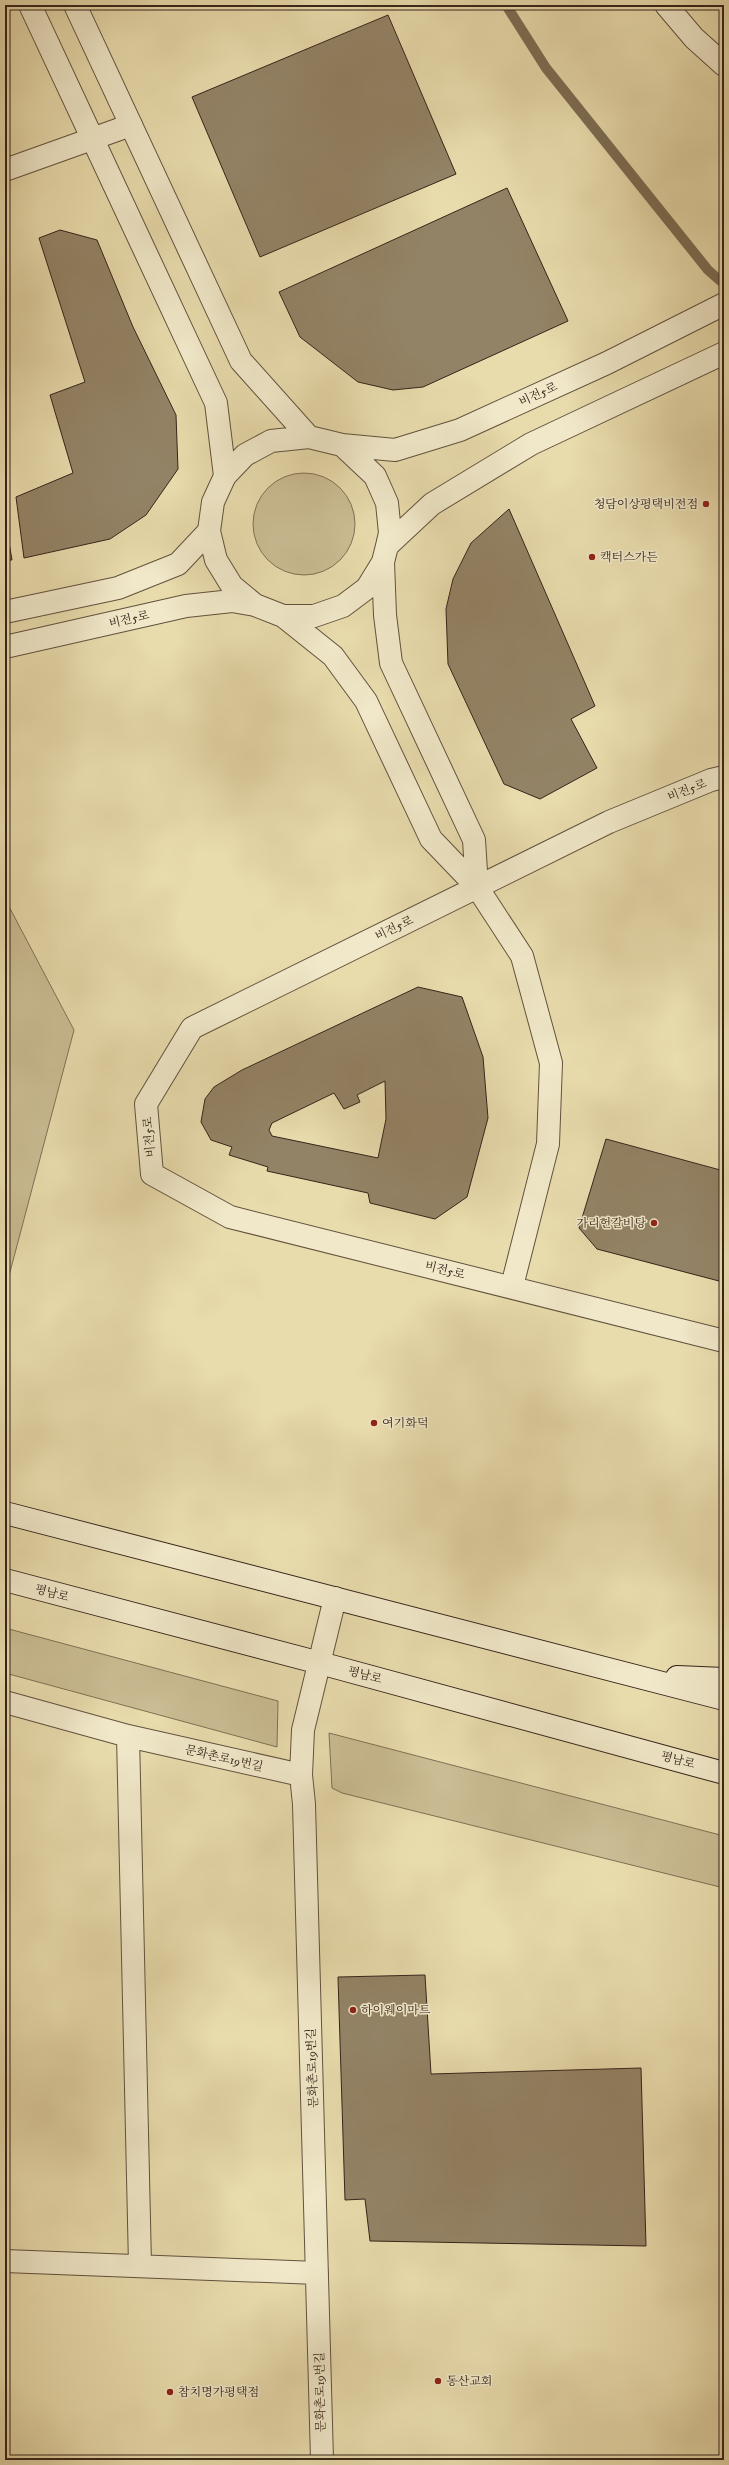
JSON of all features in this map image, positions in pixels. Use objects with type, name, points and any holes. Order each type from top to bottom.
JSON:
[{"type":"street","points":[[30,5],[94,139],[216,403],[225,476]]},
{"type":"street","points":[[75,5],[241,361],[309,437]]},
{"type":"street","points":[[666,5],[694,38],[724,64]]},
{"type":"street","points":[[5,170],[131,125]]},
{"type":"street","name":"비전5로","points":[[309,437],[342,445],[395,450],[460,430],[607,363],[716,308]]},
{"type":"street","points":[[284,616],[314,616],[343,606],[367,588],[385,554],[432,504],[531,444],[724,353]]},
{"type":"street","points":[[309,437],[271,441],[245,455],[225,476],[213,502],[209,532],[216,560],[232,586],[255,605],[284,616],[333,656],[366,701],[431,839],[477,887],[522,956],[551,1063],[548,1144],[512,1286]]},
{"type":"street","points":[[342,445],[375,476],[387,503],[390,533],[385,554],[385,615],[391,663],[474,840],[477,887]]},
{"type":"street","points":[[5,612],[118,588],[178,564],[209,532]]},
{"type":"street","name":"비전5로","points":[[5,647],[186,606],[232,601],[255,605]]},
{"type":"street","name":"비전5로","points":[[724,777],[711,780],[609,822],[192,1028],[146,1104],[152,1174],[230,1217],[512,1286],[724,1341]]},
{"type":"street","points":[[5,1513],[724,1698]]},
{"type":"street","name":"평남로","points":[[5,1580],[320,1663],[724,1773]]},
{"type":"street","points":[[301,1775],[303,1730],[335,1598]]},
{"type":"street","points":[[638,1676],[724,1679]]},
{"type":"street","name":"문화촌로19번길","points":[[5,1702],[128,1736],[301,1775],[305,1812],[322,2460]]},
{"type":"street","points":[[128,1736],[140,2266]]},
{"type":"street","points":[[5,2260],[317,2273]]},
{"type":"shaded area","points":[[304,473],[323,477],[340,488],[351,505],[355,524],[351,543],[340,560],[323,571],[304,575],[285,571],[268,560],[257,543],[253,524],[257,505],[268,488],[285,477]]},
{"type":"shaded area","points":[[5,899],[74,1030],[5,1291]]},
{"type":"shaded area","points":[[5,1628],[278,1701],[277,1747],[5,1673]]},
{"type":"shaded area","points":[[329,1733],[724,1836],[724,1888],[342,1793],[332,1788]]},
{"type":"building","points":[[388,15],[456,174],[260,257],[192,97]]},
{"type":"building","points":[[507,188],[568,321],[423,387],[393,390],[358,382],[300,337],[279,292]]},
{"type":"building","points":[[60,230],[97,240],[133,327],[176,415],[178,469],[146,515],[110,539],[24,558],[16,497],[73,473],[50,395],[85,382],[39,238]]},
{"type":"building","points":[[509,509],[595,706],[571,719],[597,768],[540,799],[504,784],[448,664],[446,609],[453,579],[471,543]]},
{"type":"building","points":[[5,520],[12,560],[5,560]]},
{"type":"building","points":[[418,987],[462,997],[483,1057],[488,1118],[467,1197],[435,1219],[370,1203],[368,1193],[267,1171],[268,1167],[229,1155],[232,1147],[211,1140],[201,1122],[205,1099],[214,1087],[242,1070]],"holes":[[[385,1081],[386,1119],[378,1158],[272,1136],[269,1130],[272,1123],[334,1093],[344,1109],[360,1102],[357,1095]]]},
{"type":"building","points":[[606,1139],[724,1171],[724,1259],[719,1281],[597,1249],[579,1228]]},
{"type":"building","points":[[425,1975],[431,2074],[641,2068],[646,2246],[370,2241],[365,2199],[345,2200],[338,1977]]},
{"type":"waterway","points":[[506,5],[546,68],[708,270],[724,284]]},
{"type":"place","name":"청담이상평택비전점","points":[[706,504]]},
{"type":"place","name":"캑터스가든","points":[[592,557]]},
{"type":"place","name":"가리헌갈비탕","points":[[654,1223]]},
{"type":"place","name":"여기화덕","points":[[374,1423]]},
{"type":"place","name":"하이웨이마트","points":[[353,2010]]},
{"type":"place","name":"동산교회","points":[[438,2381]]},
{"type":"place","name":"참치명가평택점","points":[[170,2392]]}]
